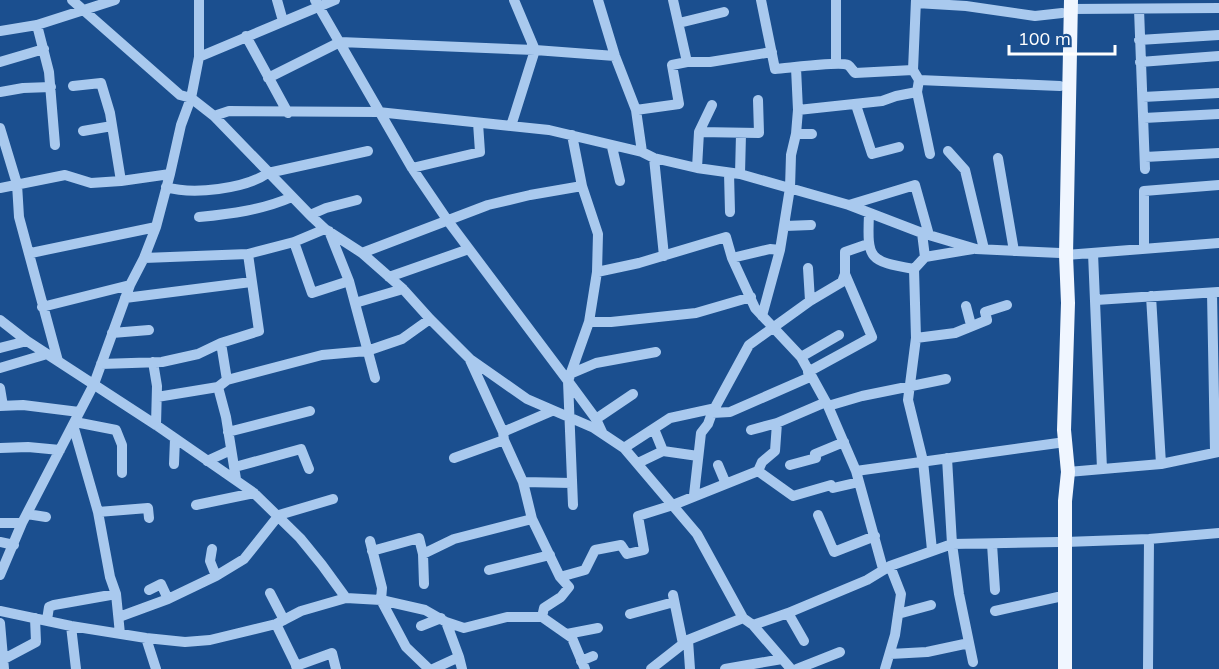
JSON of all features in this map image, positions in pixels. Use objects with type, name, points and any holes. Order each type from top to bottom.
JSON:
[{"type":"main road","points":[[1065,669],[1058,443],[1067,5]]},
{"type":"main road","points":[[1059,669],[1058,597],[1068,472],[1064,436],[1068,303],[1063,254],[1060,86],[1066,66]]},
{"type":"street","points":[[72,0],[180,94],[191,98],[214,116],[310,215],[327,230],[362,253],[403,289],[470,359],[527,399],[594,428],[624,448],[697,534],[743,618],[753,625],[791,669]]},
{"type":"street","points":[[0,31],[37,25],[115,0]]},
{"type":"street","points":[[277,0],[283,21]]},
{"type":"street","points":[[199,57],[283,21],[316,3],[335,0]]},
{"type":"street","points":[[511,126],[535,50],[514,0]]},
{"type":"street","points":[[598,0],[615,56],[636,110],[642,152]]},
{"type":"street","points":[[673,0],[687,62]]},
{"type":"street","points":[[761,0],[776,69],[836,63],[848,65],[855,73],[916,75],[1060,86]]},
{"type":"street","points":[[836,0],[836,63]]},
{"type":"street","points":[[0,575],[25,518],[93,384],[130,285],[156,227],[181,125],[191,98],[199,57],[195,1]]},
{"type":"street","points":[[930,154],[917,92],[916,1],[966,3],[1035,16],[1067,5],[1139,9],[1201,4],[1219,8]]},
{"type":"street","points":[[316,3],[412,168],[469,249],[569,377],[605,436]]},
{"type":"street","points":[[1139,9],[1145,169]]},
{"type":"street","points":[[679,23],[724,12]]},
{"type":"street","points":[[37,25],[51,87],[55,145]]},
{"type":"street","points":[[1139,40],[1219,35]]},
{"type":"street","points":[[246,36],[288,113]]},
{"type":"street","points":[[268,78],[340,42],[535,50],[615,56]]},
{"type":"street","points":[[0,62],[44,49]]},
{"type":"street","points":[[636,110],[679,104],[672,65],[687,62],[710,62],[772,52]]},
{"type":"street","points":[[1140,62],[1219,56]]},
{"type":"street","points":[[762,316],[785,226],[791,155],[798,110],[796,68]]},
{"type":"street","points":[[73,86],[101,84],[112,126],[121,182]]},
{"type":"street","points":[[0,92],[51,87]]},
{"type":"street","points":[[798,110],[856,105],[917,92]]},
{"type":"street","points":[[1143,97],[1219,93]]},
{"type":"street","points":[[699,132],[759,133],[758,100]]},
{"type":"street","points":[[697,168],[699,132],[712,105]]},
{"type":"street","points":[[856,105],[872,154],[899,147]]},
{"type":"street","points":[[214,116],[229,111],[378,112],[572,135],[612,147],[642,152],[654,158],[697,168],[734,173],[790,188],[849,205],[926,234],[980,249]]},
{"type":"street","points":[[1144,118],[1219,114]]},
{"type":"street","points":[[412,168],[480,152],[478,123]]},
{"type":"street","points":[[83,131],[112,126]]},
{"type":"street","points":[[0,128],[17,184],[20,217],[58,361]]},
{"type":"street","points":[[730,212],[741,134]]},
{"type":"street","points":[[796,134],[812,134]]},
{"type":"street","points":[[572,135],[582,186],[598,234],[597,272],[589,322],[569,377],[573,505]]},
{"type":"street","points":[[612,147],[620,181]]},
{"type":"street","points":[[166,187],[193,192],[216,189],[246,182],[268,173],[368,151]]},
{"type":"street","points":[[948,151],[965,170],[980,249]]},
{"type":"street","points":[[1145,157],[1219,153]]},
{"type":"street","points":[[654,158],[664,256]]},
{"type":"street","points":[[998,158],[1014,251]]},
{"type":"street","points":[[0,188],[65,176],[91,183],[121,182],[170,174]]},
{"type":"street","points":[[849,205],[915,185],[926,234],[925,257]]},
{"type":"street","points":[[1144,249],[1144,191],[1219,185]]},
{"type":"street","points":[[362,253],[488,205],[582,186]]},
{"type":"street","points":[[199,217],[252,211],[275,205],[292,197]]},
{"type":"street","points":[[310,215],[326,208],[357,200]]},
{"type":"street","points":[[869,214],[868,244],[878,261],[914,269]]},
{"type":"street","points":[[785,226],[811,225]]},
{"type":"street","points":[[31,254],[156,227]]},
{"type":"street","points":[[144,258],[248,254],[294,242],[327,230]]},
{"type":"street","points":[[327,230],[350,281],[375,378]]},
{"type":"street","points":[[597,272],[664,256],[726,237],[732,258],[755,308],[801,357],[827,404],[857,477],[886,568],[901,594],[885,669]]},
{"type":"street","points":[[294,242],[312,293],[350,281]]},
{"type":"street","points":[[932,550],[923,461],[908,400],[916,338],[914,269],[925,257],[980,249],[1063,254],[1219,243]]},
{"type":"street","points":[[694,495],[701,433],[708,424],[749,345],[810,301],[842,282],[845,274],[845,252],[868,244]]},
{"type":"street","points":[[389,277],[469,249]]},
{"type":"street","points":[[732,258],[770,249],[780,250]]},
{"type":"street","points":[[1094,253],[1102,469]]},
{"type":"street","points":[[101,364],[153,362],[198,354],[221,343],[259,331],[248,254]]},
{"type":"street","points":[[808,268],[810,301]]},
{"type":"street","points":[[624,448],[670,418],[714,410],[730,412],[809,374],[872,337],[845,274]]},
{"type":"street","points":[[125,298],[251,282]]},
{"type":"street","points":[[42,307],[130,285]]},
{"type":"street","points":[[356,303],[403,289]]},
{"type":"street","points":[[1068,472],[1161,464],[1217,452],[1216,293],[1096,300]]},
{"type":"street","points":[[1151,296],[1161,464]]},
{"type":"street","points":[[589,322],[611,322],[696,313],[751,297]]},
{"type":"street","points":[[916,338],[955,333],[987,320],[985,312],[1007,305]]},
{"type":"street","points":[[966,306],[971,325]]},
{"type":"street","points":[[157,397],[222,383],[322,355],[367,351],[402,339],[430,319]]},
{"type":"street","points":[[0,320],[27,341],[156,425],[254,493],[279,515],[322,565],[346,598]]},
{"type":"street","points":[[112,333],[149,330]]},
{"type":"street","points":[[801,357],[839,335]]},
{"type":"street","points":[[0,348],[27,341]]},
{"type":"street","points":[[826,341],[834,358]]},
{"type":"street","points":[[221,343],[222,383],[236,479]]},
{"type":"street","points":[[569,377],[596,363],[656,352]]},
{"type":"street","points":[[0,368],[47,354]]},
{"type":"street","points":[[470,359],[523,482],[532,519],[560,577],[569,587],[561,597],[544,608],[542,617]]},
{"type":"street","points":[[153,362],[157,397],[156,425]]},
{"type":"street","points":[[751,430],[827,404],[946,378]]},
{"type":"street","points":[[0,388],[2,406],[23,405],[116,430],[122,445],[122,473]]},
{"type":"street","points":[[596,419],[633,394]]},
{"type":"street","points":[[228,432],[310,411]]},
{"type":"street","points":[[454,458],[552,411]]},
{"type":"street","points":[[76,420],[98,512],[110,577],[116,594],[120,634]]},
{"type":"street","points":[[560,577],[585,570],[595,550],[621,545],[627,554],[644,550],[638,516],[758,471],[762,462],[775,451],[777,423]]},
{"type":"street","points":[[654,429],[663,451]]},
{"type":"street","points":[[174,464],[175,439]]},
{"type":"street","points":[[790,465],[816,458],[816,454],[844,442]]},
{"type":"street","points":[[758,471],[793,496],[831,485],[833,488],[857,477],[923,461],[1058,443]]},
{"type":"street","points":[[0,448],[28,447],[60,450]]},
{"type":"street","points":[[235,467],[301,449],[309,469]]},
{"type":"street","points":[[207,461],[231,450]]},
{"type":"street","points":[[638,463],[663,451],[698,456]]},
{"type":"street","points":[[947,458],[952,544],[958,594],[973,662]]},
{"type":"street","points":[[718,465],[726,484]]},
{"type":"street","points":[[523,482],[572,483]]},
{"type":"street","points":[[196,505],[254,493]]},
{"type":"street","points":[[119,617],[168,599],[216,576],[244,559],[279,515],[333,499]]},
{"type":"street","points":[[98,512],[148,508],[149,518]]},
{"type":"street","points":[[818,515],[834,552],[875,536]]},
{"type":"street","points":[[0,523],[46,517]]},
{"type":"street","points":[[423,554],[454,539],[532,519]]},
{"type":"street","points":[[753,625],[867,580],[886,568],[952,544],[1149,539],[1219,533]]},
{"type":"street","points":[[424,585],[423,554],[419,538],[371,546],[381,588],[381,600],[406,647],[425,667],[459,657]]},
{"type":"street","points":[[1148,669],[1149,539]]},
{"type":"street","points":[[0,542],[14,544]]},
{"type":"street","points":[[992,544],[995,590]]},
{"type":"street","points":[[212,549],[210,561],[216,576]]},
{"type":"street","points":[[489,570],[549,555]]},
{"type":"street","points":[[149,590],[161,584],[168,599]]},
{"type":"street","points":[[270,593],[297,668],[332,653],[336,669]]},
{"type":"street","points":[[47,620],[49,607],[54,605],[116,594]]},
{"type":"street","points":[[995,611],[1058,597]]},
{"type":"street","points":[[0,611],[71,626],[185,642],[210,640],[280,622],[318,605],[346,598],[381,600],[426,610],[464,628],[507,616],[542,617],[572,638],[583,665],[593,656]]},
{"type":"street","points":[[630,614],[673,599],[690,669]]},
{"type":"street","points":[[898,614],[931,605]]},
{"type":"street","points":[[788,613],[804,641]]},
{"type":"street","points":[[0,623],[4,664],[36,642],[34,618]]},
{"type":"street","points":[[651,669],[685,642],[743,618]]},
{"type":"street","points":[[421,626],[444,620]]},
{"type":"street","points":[[444,620],[462,669]]},
{"type":"street","points":[[71,626],[76,669]]},
{"type":"street","points":[[567,634],[598,628]]},
{"type":"street","points":[[146,638],[156,669]]},
{"type":"street","points":[[890,654],[927,652],[969,643]]},
{"type":"street","points":[[797,669],[840,652]]},
{"type":"street","points":[[725,669],[782,659]]}]
